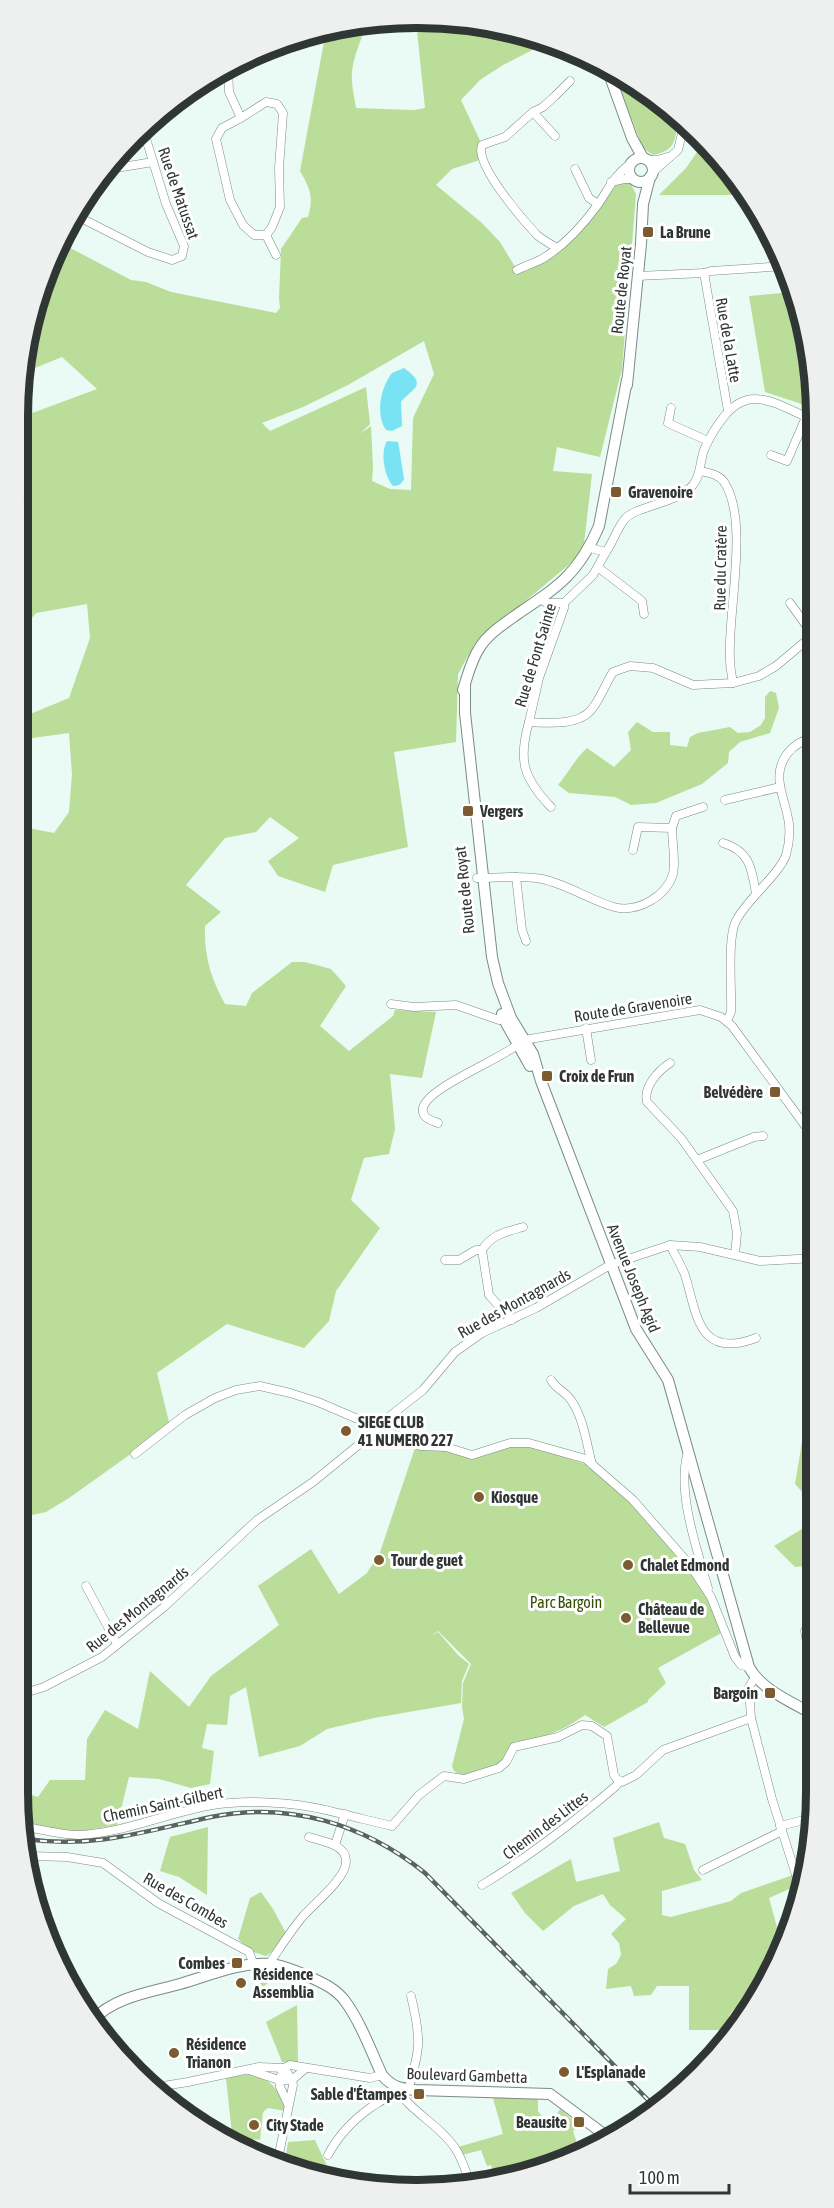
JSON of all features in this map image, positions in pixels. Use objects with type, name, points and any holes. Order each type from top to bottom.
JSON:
[{"type":"main road","points":[[612,81],[638,161]]},
{"type":"main road","points":[[638,161],[652,166],[651,175],[644,181],[635,180],[629,172],[638,161]]},
{"type":"main road","name":"Route de Royat","points":[[541,1081],[527,1046],[508,1019],[492,985],[486,958],[480,878],[459,713],[460,699],[470,666],[480,646],[497,629],[540,599],[598,550],[599,526],[627,380],[643,204],[651,175]]},
{"type":"main road","name":"Route de Royat","points":[[635,180],[643,204]]},
{"type":"main road","name":"Avenue Joseph Agid","points":[[527,1046],[639,1335],[668,1380],[752,1672]]},
{"type":"main road","points":[[752,1672],[778,1694],[806,1709]]},
{"type":"main road","name":"Boulevard Gambetta","points":[[99,2014],[108,2007],[140,1995],[254,1965],[269,1964],[307,1975],[335,1990],[353,2013],[382,2075],[396,2087],[408,2090],[550,2094],[601,2132]]},
{"type":"street","points":[[228,78],[229,93],[241,118]]},
{"type":"street","points":[[557,248],[538,236],[511,203],[492,178],[481,154],[482,145],[505,138],[570,81]]},
{"type":"street","points":[[266,102],[277,104],[283,113],[279,168],[280,207],[266,235],[260,236],[249,231],[236,212],[226,189],[220,154],[216,145],[216,139],[222,128],[241,118],[266,102]]},
{"type":"street","points":[[533,112],[555,135]]},
{"type":"street","points":[[651,175],[675,154],[681,144],[683,134]]},
{"type":"street","name":"Rue de Matussat","points":[[83,219],[148,252],[172,260],[180,258],[184,246],[166,204],[146,139]]},
{"type":"street","points":[[517,270],[542,259],[557,248],[598,204],[610,183],[621,170],[638,161],[657,160],[675,154]]},
{"type":"street","points":[[120,167],[153,162]]},
{"type":"street","points":[[575,169],[589,198],[598,204]]},
{"type":"street","points":[[610,183],[624,179],[635,180]]},
{"type":"street","points":[[266,235],[276,255]]},
{"type":"street","points":[[637,276],[775,267]]},
{"type":"street","name":"Rue de la Latte","points":[[704,273],[728,411]]},
{"type":"street","points":[[644,614],[642,601],[599,568],[598,550],[625,518],[678,497],[693,485],[700,471],[702,454],[708,441],[728,411],[741,401],[753,398],[769,401],[806,417]]},
{"type":"street","points":[[671,408],[668,423],[708,441]]},
{"type":"street","points":[[771,455],[787,461],[806,424]]},
{"type":"street","name":"Rue du Cratère","points":[[700,471],[718,476],[725,483],[735,519],[736,571],[730,659],[733,683]]},
{"type":"street","name":"Rue de Font Sainte","points":[[599,568],[564,603],[539,678],[529,722],[550,724],[580,718],[592,710],[613,672],[630,666],[653,668],[693,685],[733,683],[759,676],[776,666],[806,641]]},
{"type":"street","points":[[540,599],[547,603],[564,603]]},
{"type":"street","points":[[790,603],[806,625]]},
{"type":"street","points":[[529,722],[523,744],[523,761],[534,786],[551,807]]},
{"type":"street","points":[[806,739],[793,746],[783,760],[778,774],[789,824],[789,844],[785,859],[735,922],[732,935],[731,1012],[727,1021],[806,1127]]},
{"type":"street","points":[[725,800],[780,787]]},
{"type":"street","points":[[480,878],[541,879],[570,887],[615,907],[629,908],[646,904],[657,898],[673,874],[672,828],[676,816],[703,807]]},
{"type":"street","points":[[633,850],[638,827],[672,828]]},
{"type":"street","points":[[723,843],[737,847],[752,868],[756,894]]},
{"type":"street","points":[[516,877],[522,930],[526,941]]},
{"type":"street","points":[[391,1004],[414,1007],[456,1005],[508,1019]]},
{"type":"street","name":"Route de Gravenoire","points":[[527,1046],[541,1037],[692,1010],[714,1013],[727,1021]]},
{"type":"street","points":[[586,1028],[591,1060]]},
{"type":"street","points":[[438,1123],[425,1117],[423,1113],[423,1108],[431,1096],[452,1082],[541,1037]]},
{"type":"street","points":[[670,1063],[661,1069],[648,1088],[645,1096],[647,1102],[681,1138],[733,1211],[737,1233],[735,1255]]},
{"type":"street","points":[[697,1160],[754,1137],[763,1136]]},
{"type":"street","points":[[512,1320],[489,1295],[482,1250],[497,1234],[523,1227]]},
{"type":"street","points":[[670,1245],[684,1273],[702,1330],[710,1338],[734,1344],[756,1338]]},
{"type":"street","name":"Rue des Montagnards","points":[[28,1692],[73,1674],[102,1657],[164,1607],[257,1520],[313,1482],[367,1438],[376,1427],[423,1389],[455,1352],[482,1333],[536,1308],[610,1265],[670,1245],[700,1247],[759,1261],[806,1258]]},
{"type":"street","points":[[445,1260],[459,1260],[476,1250],[482,1250]]},
{"type":"street","points":[[551,1380],[554,1386],[564,1391],[578,1413],[592,1464]]},
{"type":"street","points":[[135,1454],[185,1415],[215,1398],[236,1390],[260,1386],[318,1402],[421,1446],[446,1447],[472,1455],[510,1443],[529,1443],[586,1459],[592,1464],[633,1500],[673,1544],[711,1597]]},
{"type":"street","points":[[688,1452],[683,1466],[689,1523],[711,1597],[735,1657],[741,1665],[752,1672],[749,1687],[751,1718],[781,1829],[796,1874]]},
{"type":"street","points":[[86,1586],[117,1644]]},
{"type":"street","name":"Chemin des Littes","points":[[482,1886],[581,1815],[619,1781],[625,1782],[636,1775],[663,1750],[751,1718]]},
{"type":"street","name":"Chemin Saint-Gilbert","points":[[30,1828],[61,1834],[93,1833],[135,1826],[193,1810],[232,1803],[271,1803],[345,1814],[392,1826],[419,1795],[444,1776],[464,1779],[499,1768],[506,1762],[514,1747],[558,1737],[582,1725],[592,1726],[607,1736],[614,1775],[619,1781]]},
{"type":"street","points":[[335,1845],[345,1814]]},
{"type":"street","points":[[703,1870],[781,1829],[804,1821]]},
{"type":"street","points":[[269,1964],[304,1916],[343,1871],[346,1859],[335,1845],[309,1837]]},
{"type":"street","name":"Rue des Combes","points":[[34,1856],[67,1857],[103,1863],[158,1903],[249,1952],[254,1965]]},
{"type":"street","points":[[408,2090],[420,2046],[411,1996]]},
{"type":"street","points":[[164,2086],[259,2067],[285,2068],[290,2065],[370,2078],[382,2075]]},
{"type":"street","points":[[280,2154],[293,2085],[285,2068]]},
{"type":"street","points":[[285,2068],[279,2080],[288,2104]]},
{"type":"street","points":[[249,2070],[279,2080],[292,2080],[306,2068]]},
{"type":"street","points":[[328,2155],[337,2139],[352,2122],[391,2095],[396,2087],[402,2098],[431,2122],[455,2148],[467,2176]]},
{"type":"green space","points":[[411,28],[468,32],[537,48],[480,80],[461,100],[482,145],[483,159],[452,169],[436,185],[482,223],[500,242],[517,270],[542,259],[594,209],[610,183],[628,179],[636,194],[622,369],[600,457],[557,447],[553,471],[592,474],[583,553],[475,643],[458,674],[456,742],[394,752],[408,847],[333,865],[325,892],[278,876],[268,861],[299,838],[270,817],[256,832],[225,838],[186,885],[221,912],[205,926],[205,937],[209,967],[225,1004],[246,1006],[252,993],[292,962],[305,962],[331,969],[346,986],[320,1026],[349,1051],[393,1016],[395,1010],[436,1012],[422,1078],[390,1074],[395,1129],[389,1154],[364,1158],[351,1200],[380,1228],[336,1291],[329,1321],[304,1348],[227,1324],[157,1373],[170,1426],[69,1498],[46,1512],[28,1516],[28,828],[54,833],[69,812],[72,774],[69,733],[28,739],[28,715],[69,698],[90,638],[87,604],[36,613],[28,623],[28,415],[97,389],[62,357],[35,368],[28,407],[32,366],[42,316],[58,268],[68,247],[131,280],[146,282],[171,292],[276,313],[280,308],[281,249],[302,218],[308,217],[310,210],[310,193],[300,171],[324,40],[364,32],[352,74],[356,108],[414,110],[425,108],[417,31]],"holes":[[[424,341],[434,374],[413,418],[411,490],[390,489],[372,481],[371,426],[360,434],[370,424],[366,387],[270,431],[262,423],[303,407],[348,385]]]},
{"type":"green space","points":[[618,85],[648,105],[650,110],[654,109],[677,128],[673,144],[661,153],[653,155],[643,148]]},
{"type":"green space","points":[[699,150],[736,195],[659,195],[686,168]]},
{"type":"green space","points":[[785,293],[798,341],[806,405],[765,392],[749,296]]},
{"type":"green space","points":[[770,691],[776,693],[779,708],[770,733],[740,742],[729,752],[728,763],[702,784],[656,803],[631,805],[615,797],[569,793],[558,785],[587,748],[614,767],[631,750],[628,732],[637,722],[653,732],[670,732],[670,745],[687,747],[690,737],[698,733],[730,727],[738,733],[750,732],[761,725],[765,718],[765,697]]},
{"type":"green space","points":[[806,1434],[806,1496],[795,1484],[803,1436]]},
{"type":"green space","name":"Parc Bargoin","points":[[522,1446],[540,1449],[593,1468],[608,1480],[671,1546],[704,1591],[723,1632],[658,1668],[666,1683],[648,1702],[604,1727],[585,1715],[551,1733],[514,1742],[510,1745],[503,1762],[464,1777],[454,1771],[452,1766],[464,1719],[463,1683],[471,1664],[438,1631],[431,1636],[438,1632],[469,1664],[462,1681],[461,1703],[374,1718],[327,1729],[300,1746],[259,1757],[246,1687],[230,1696],[227,1725],[207,1724],[202,1748],[214,1751],[210,1784],[191,1788],[159,1779],[129,1777],[117,1825],[76,1832],[30,1825],[28,1794],[38,1797],[50,1780],[85,1780],[87,1739],[105,1710],[138,1729],[150,1671],[189,1707],[211,1676],[279,1625],[258,1586],[311,1549],[339,1594],[367,1573],[380,1552],[415,1448],[453,1452],[474,1459],[507,1447]]},
{"type":"green space","points":[[806,1526],[806,1566],[795,1567],[774,1546]]},
{"type":"green space","points":[[659,1822],[664,1838],[685,1844],[694,1870],[702,1880],[662,1891],[662,1915],[671,1917],[731,1901],[741,1893],[793,1875],[793,1887],[769,1898],[779,1932],[753,1985],[739,2008],[734,2009],[729,2016],[730,2021],[726,2026],[719,2030],[689,2030],[689,1986],[657,1986],[651,1995],[634,1996],[631,1986],[606,1989],[608,1969],[616,1964],[621,1955],[619,1943],[611,1934],[626,1919],[610,1905],[603,1894],[574,1906],[543,1931],[525,1913],[511,1893],[571,1859],[576,1882],[620,1871],[613,1838]]},
{"type":"green space","points":[[208,1827],[207,1895],[179,1877],[160,1871],[170,1837]]},
{"type":"green space","points":[[261,1892],[286,1933],[277,1948],[266,1956],[253,1952],[238,1939],[250,1898]]},
{"type":"green space","points":[[251,1971],[281,1972],[263,1987]]},
{"type":"green space","points":[[297,2005],[298,2062],[282,2062],[266,2022]]},
{"type":"green space","points":[[248,2074],[258,2076],[270,2083],[292,2112],[268,2108],[263,2112],[260,2140],[245,2139],[232,2132],[226,2078]]},
{"type":"green space","points":[[493,2098],[538,2098],[538,2111],[541,2115],[539,2123],[551,2125],[560,2109],[579,2125],[573,2131],[577,2145],[542,2159],[494,2172],[491,2165],[487,2166],[481,2150],[462,2155],[458,2147],[503,2134]]},
{"type":"green space","points":[[315,2140],[328,2169],[286,2157],[288,2142]]},
{"type":"water","points":[[404,368],[412,374],[417,383],[401,402],[402,426],[392,431],[386,430],[380,408],[382,393],[392,373]]},
{"type":"water","points":[[387,441],[398,442],[404,479],[397,486],[393,486],[390,482],[385,470],[383,457]]},
{"type":"railway","points":[[32,1840],[50,1842],[97,1840],[142,1833],[211,1817],[269,1812],[324,1821],[377,1841],[425,1873],[650,2102]]},
{"type":"place","name":"La Brune","points":[[648,232]]},
{"type":"place","name":"Gravenoire","points":[[616,492]]},
{"type":"place","name":"Vergers","points":[[468,811]]},
{"type":"place","name":"Croix de Frun","points":[[547,1076]]},
{"type":"place","name":"Belvédère","points":[[775,1092]]},
{"type":"place","name":"SIEGE CLUB 41 NUMERO 227","points":[[346,1431]]},
{"type":"place","name":"Kiosque","points":[[479,1497]]},
{"type":"place","name":"Tour de guet","points":[[379,1560]]},
{"type":"place","name":"Chalet Edmond","points":[[628,1565]]},
{"type":"place","name":"Château de Bellevue","points":[[626,1618]]},
{"type":"place","name":"Bargoin","points":[[770,1693]]},
{"type":"place","name":"Combes","points":[[237,1963]]},
{"type":"place","name":"Résidence Assemblia","points":[[241,1983]]},
{"type":"place","name":"Résidence Trianon","points":[[174,2053]]},
{"type":"place","name":"L'Esplanade","points":[[564,2072]]},
{"type":"place","name":"Sable d'Étampes","points":[[419,2094]]},
{"type":"place","name":"Beausite","points":[[579,2122]]},
{"type":"place","name":"City Stade","points":[[254,2125]]}]
